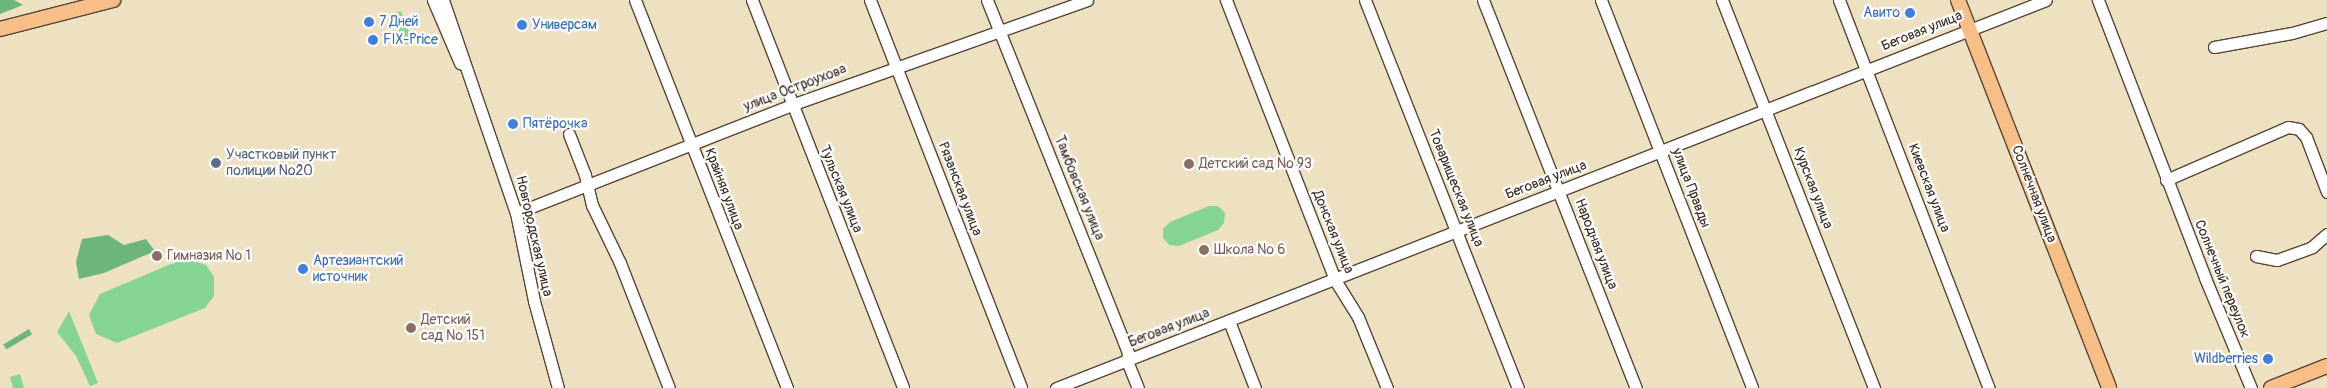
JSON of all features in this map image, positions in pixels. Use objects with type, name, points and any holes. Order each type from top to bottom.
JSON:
[{"type":"main road","points":[[0,20],[79,0]]},
{"type":"main road","points":[[0,28],[113,0]]},
{"type":"main road","name":"Солнечная улица","points":[[1958,0],[2109,388]]},
{"type":"main road","points":[[2270,388],[2327,366]]},
{"type":"street","name":"Новгородская улица","points":[[433,0],[452,47],[475,92]]},
{"type":"street","name":"Новгородская улица","points":[[443,0],[516,213],[534,301],[558,388]]},
{"type":"street","name":"Крайняя улица","points":[[634,0],[787,388]]},
{"type":"street","name":"Тульская улица","points":[[752,0],[791,105],[903,388]]},
{"type":"street","name":"Рязанская улица","points":[[870,0],[1021,388]]},
{"type":"street","name":"Тамбовская улица","points":[[987,0],[1125,345],[1127,361],[1138,388]]},
{"type":"street","name":"улица Остроухова","points":[[516,213],[791,105],[1087,0]]},
{"type":"street","name":"Донская улица","points":[[1226,0],[1335,280],[1358,317],[1387,388]]},
{"type":"street","name":"Товарищеская улица","points":[[1365,0],[1518,388]]},
{"type":"street","name":"Народная улица","points":[[1483,0],[1636,388]]},
{"type":"street","name":"улица Правды","points":[[1601,0],[1752,388]]},
{"type":"street","name":"Курская улица","points":[[1722,0],[1767,109],[1874,388]]},
{"type":"street","name":"Киевская улица","points":[[1839,0],[1989,388]]},
{"type":"street","name":"Беговая улица","points":[[1056,388],[1335,280],[1456,230],[1660,152],[1970,28],[2046,0]]},
{"type":"street","name":"Солнечный переулок","points":[[2098,0],[2166,180],[2252,388]]},
{"type":"street","points":[[2214,47],[2292,33],[2327,23]]},
{"type":"street","points":[[2166,180],[2216,155],[2288,127],[2299,129],[2306,137],[2327,192]]},
{"type":"street","points":[[569,134],[588,186],[592,205],[620,263],[669,388]]},
{"type":"street","points":[[2256,256],[2277,260],[2312,246],[2327,234]]},
{"type":"street","points":[[1229,321],[1255,388]]},
{"type":"green space","points":[[0,0],[14,0],[23,5],[0,14]]},
{"type":"green space","points":[[401,11],[413,42],[404,45],[393,14]]},
{"type":"green space","points":[[1209,206],[1218,206],[1225,213],[1224,223],[1218,230],[1179,246],[1169,245],[1163,238],[1163,229],[1170,222]]},
{"type":"green space","points":[[108,235],[124,245],[146,239],[155,251],[104,273],[79,279],[76,262],[82,239]]},
{"type":"green space","points":[[185,258],[206,265],[214,277],[214,296],[205,308],[117,343],[96,334],[89,315],[100,294]]},
{"type":"green space","points":[[69,311],[98,383],[90,386],[76,356],[57,332]]},
{"type":"green space","points":[[29,329],[32,334],[6,350],[3,344]]},
{"type":"green space","points":[[20,374],[24,388],[13,388],[10,377]]},
{"type":"place","name":"Авито","points":[[1910,13]]},
{"type":"place","name":"7 Дней","points":[[369,22]]},
{"type":"place","name":"Универсам","points":[[522,25]]},
{"type":"place","name":"FIX-Price","points":[[373,40]]},
{"type":"place","name":"Пятёрочка","points":[[513,124]]},
{"type":"place","name":"Участковый пункт полиции №20","points":[[216,163]]},
{"type":"place","name":"Детский сад № 93","points":[[1189,164]]},
{"type":"place","name":"Школа № 6","points":[[1204,250]]},
{"type":"place","name":"Гимназия № 1","points":[[157,256]]},
{"type":"place","name":"Артезиантский источник","points":[[303,269]]},
{"type":"place","name":"Детский сад № 151","points":[[411,328]]},
{"type":"place","name":"Wildberries","points":[[2268,359]]}]
